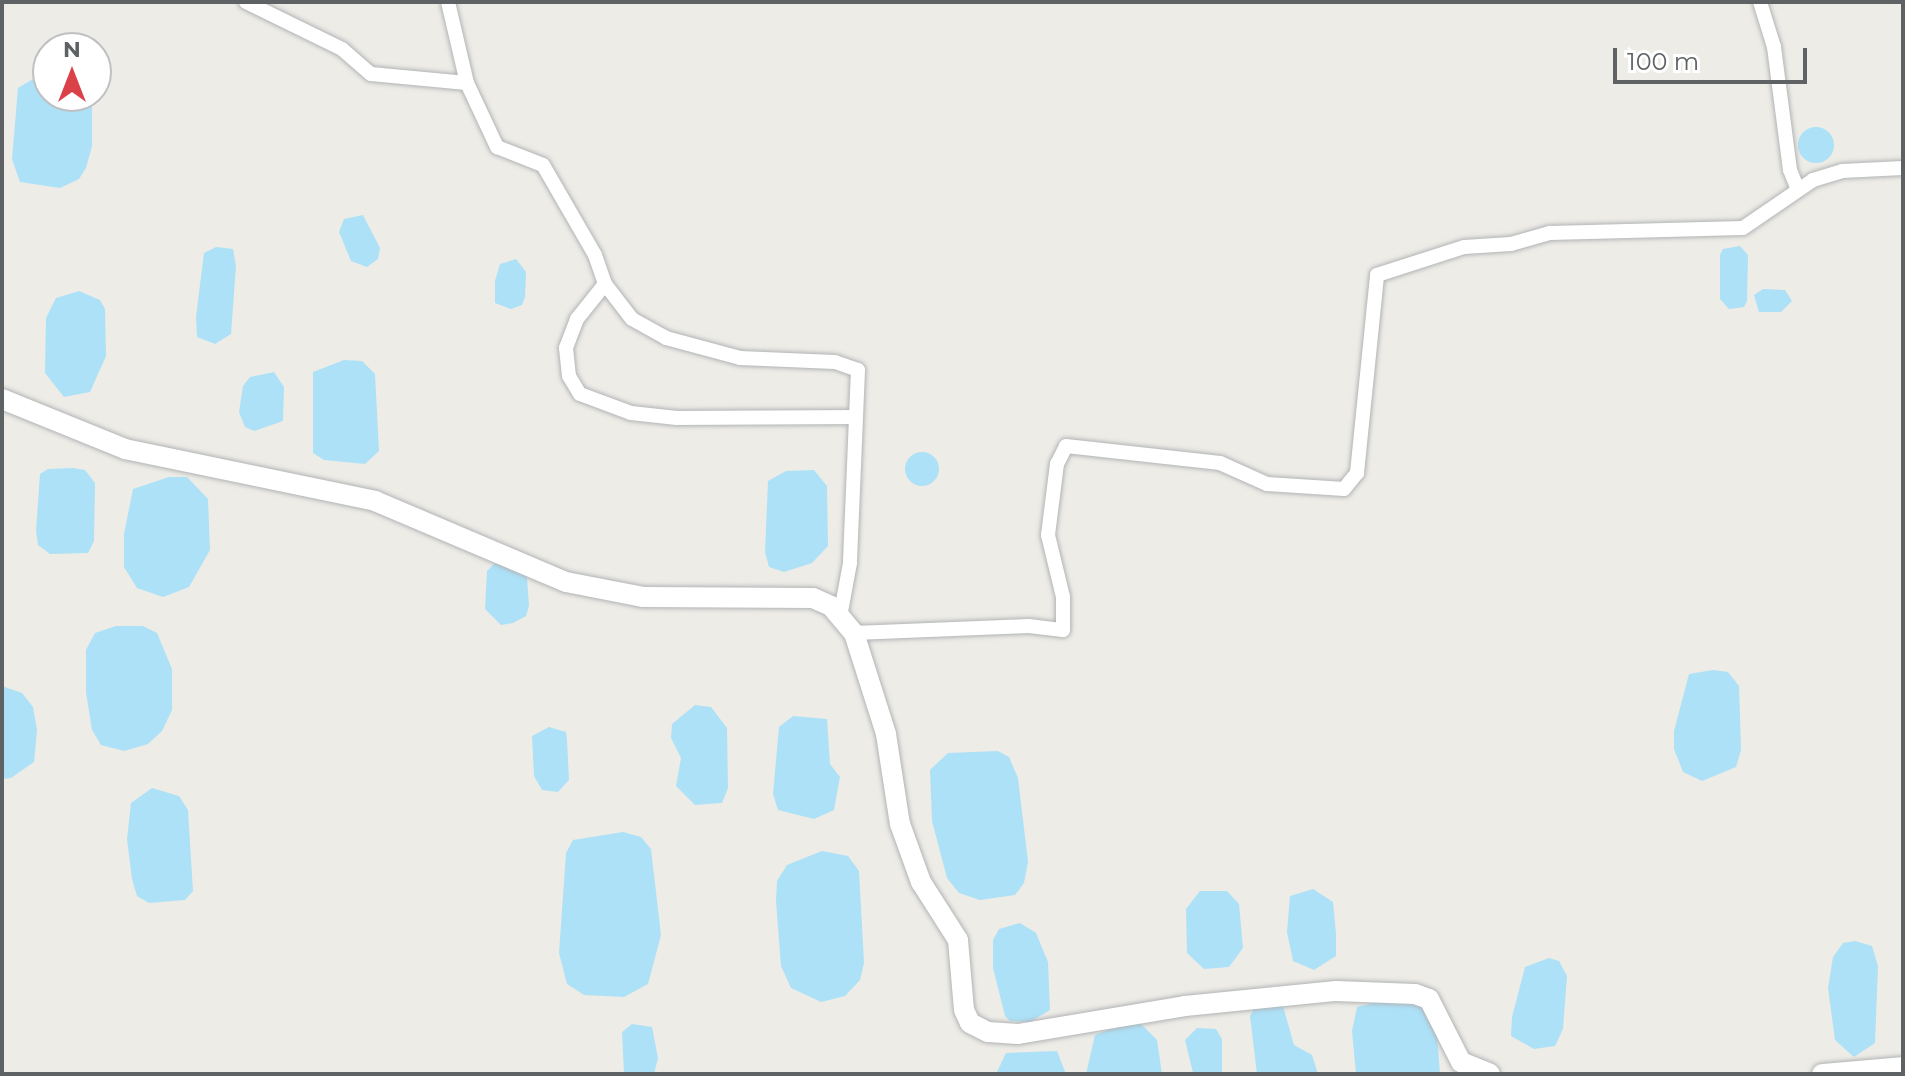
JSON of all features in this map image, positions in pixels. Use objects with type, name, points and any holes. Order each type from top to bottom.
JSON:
[{"type":"street","points":[[246,2],[342,49],[371,74],[467,83]]},
{"type":"street","points":[[448,2],[467,83],[497,147],[543,165],[595,255],[605,284],[632,319],[666,338],[740,358],[851,364],[859,376],[854,417],[850,563],[840,617]]},
{"type":"street","points":[[1760,2],[1774,47],[1790,170],[1797,187]]},
{"type":"street","points":[[854,633],[1029,626],[1063,630],[1063,597],[1048,535],[1057,464],[1066,446],[1220,463],[1267,484],[1344,489],[1357,473],[1377,275],[1464,247],[1511,244],[1550,233],[1743,228],[1797,187],[1842,171],[1903,168]]},
{"type":"street","points":[[605,284],[577,319],[566,348],[569,376],[580,394],[631,413],[677,418],[854,417]]},
{"type":"street","points":[[2,399],[125,449],[375,501],[566,582],[643,597],[813,598],[840,617],[854,633],[886,734],[900,824],[921,882],[958,940],[964,1010],[970,1023],[988,1032],[1018,1034],[1185,1006],[1336,991],[1400,993],[1429,999],[1461,1068],[1490,1074]]},
{"type":"street","points":[[1822,1074],[1903,1067]]},
{"type":"water","points":[[32,80],[32,112],[92,112],[92,146],[86,168],[79,179],[60,188],[20,182],[12,159],[18,88]]},
{"type":"water","points":[[1816,127],[1829,132],[1834,145],[1829,158],[1816,163],[1803,158],[1798,145],[1803,132]]},
{"type":"water","points":[[363,215],[380,248],[378,259],[367,267],[351,261],[339,232],[344,219]]},
{"type":"water","points":[[1740,246],[1748,255],[1747,301],[1744,307],[1729,309],[1720,299],[1720,255],[1723,249]]},
{"type":"water","points":[[216,247],[233,249],[236,266],[231,334],[215,344],[197,337],[196,317],[204,253]]},
{"type":"water","points":[[516,259],[526,272],[525,297],[522,305],[511,309],[495,303],[495,281],[500,264]]},
{"type":"water","points":[[1763,289],[1785,290],[1792,301],[1781,312],[1759,312],[1754,295]]},
{"type":"water","points":[[79,291],[100,300],[105,309],[106,356],[90,392],[64,397],[45,373],[46,318],[56,298]]},
{"type":"water","points":[[344,360],[362,361],[375,374],[379,451],[365,464],[324,460],[313,453],[313,372]]},
{"type":"water","points":[[274,372],[284,387],[283,421],[254,431],[245,427],[239,412],[243,386],[250,377]]},
{"type":"water","points":[[922,452],[934,457],[939,469],[934,481],[922,486],[910,481],[905,469],[910,457]]},
{"type":"water","points":[[48,469],[85,470],[95,483],[94,541],[88,553],[50,554],[38,545],[36,531],[40,474]]},
{"type":"water","points":[[814,470],[827,486],[828,546],[812,563],[784,572],[769,567],[765,552],[768,481],[786,471]]},
{"type":"water","points":[[169,477],[187,477],[208,499],[210,550],[189,587],[163,597],[137,588],[124,567],[124,534],[133,489]]},
{"type":"water","points":[[496,562],[523,568],[527,578],[529,606],[526,616],[513,623],[501,625],[485,609],[487,571]]},
{"type":"water","points":[[116,626],[143,626],[157,633],[172,669],[172,710],[162,731],[148,744],[124,751],[101,745],[92,730],[86,692],[86,650],[95,633]]},
{"type":"water","points":[[1713,670],[1728,672],[1739,686],[1741,750],[1736,767],[1702,781],[1683,772],[1674,749],[1674,731],[1689,674]]},
{"type":"water","points":[[2,686],[22,693],[33,707],[37,730],[34,762],[11,778],[2,779]]},
{"type":"water","points":[[695,705],[711,707],[727,728],[728,788],[722,803],[695,805],[676,786],[681,758],[671,738],[672,724]]},
{"type":"water","points":[[793,716],[827,719],[830,764],[840,777],[834,810],[814,819],[778,810],[773,794],[779,727]]},
{"type":"water","points":[[549,727],[566,732],[569,780],[558,792],[542,790],[534,776],[532,736]]},
{"type":"water","points":[[998,751],[1009,757],[1018,778],[1028,862],[1024,883],[1015,895],[980,900],[959,893],[947,878],[932,821],[930,770],[948,753]]},
{"type":"water","points":[[152,788],[179,796],[188,810],[193,891],[185,900],[149,903],[137,896],[127,839],[131,803]]},
{"type":"water","points":[[623,832],[641,837],[651,849],[661,935],[648,984],[624,997],[584,995],[567,984],[559,953],[566,853],[573,840]]},
{"type":"water","points":[[822,851],[848,856],[859,871],[864,963],[860,980],[845,996],[821,1002],[791,988],[781,966],[776,901],[777,881],[787,865]]},
{"type":"water","points":[[1313,889],[1333,902],[1336,934],[1336,956],[1314,970],[1293,961],[1287,932],[1290,896]]},
{"type":"water","points":[[1200,891],[1227,891],[1239,904],[1243,948],[1229,967],[1204,969],[1187,953],[1186,909]]},
{"type":"water","points":[[1020,923],[1036,933],[1048,962],[1050,1010],[1030,1022],[1010,1021],[1005,1016],[993,968],[993,940],[999,929]]},
{"type":"water","points":[[1855,941],[1872,946],[1878,966],[1875,1043],[1854,1057],[1835,1040],[1828,988],[1833,957],[1843,943]]},
{"type":"water","points":[[1549,958],[1559,961],[1567,976],[1563,1029],[1555,1046],[1534,1049],[1511,1036],[1512,1017],[1525,967]]},
{"type":"water","points":[[1381,1001],[1414,1002],[1422,1006],[1437,1035],[1440,1074],[1356,1074],[1352,1031],[1357,1007]]},
{"type":"water","points":[[1283,1006],[1294,1045],[1312,1055],[1318,1074],[1257,1074],[1250,1016],[1254,1009]]},
{"type":"water","points":[[1129,1022],[1141,1024],[1157,1040],[1162,1074],[1086,1074],[1095,1035]]},
{"type":"water","points":[[632,1024],[652,1027],[658,1058],[654,1074],[624,1073],[622,1032]]},
{"type":"water","points":[[1197,1028],[1216,1029],[1222,1039],[1222,1074],[1193,1073],[1185,1040]]},
{"type":"water","points":[[1057,1051],[1066,1074],[996,1074],[1006,1053]]}]
